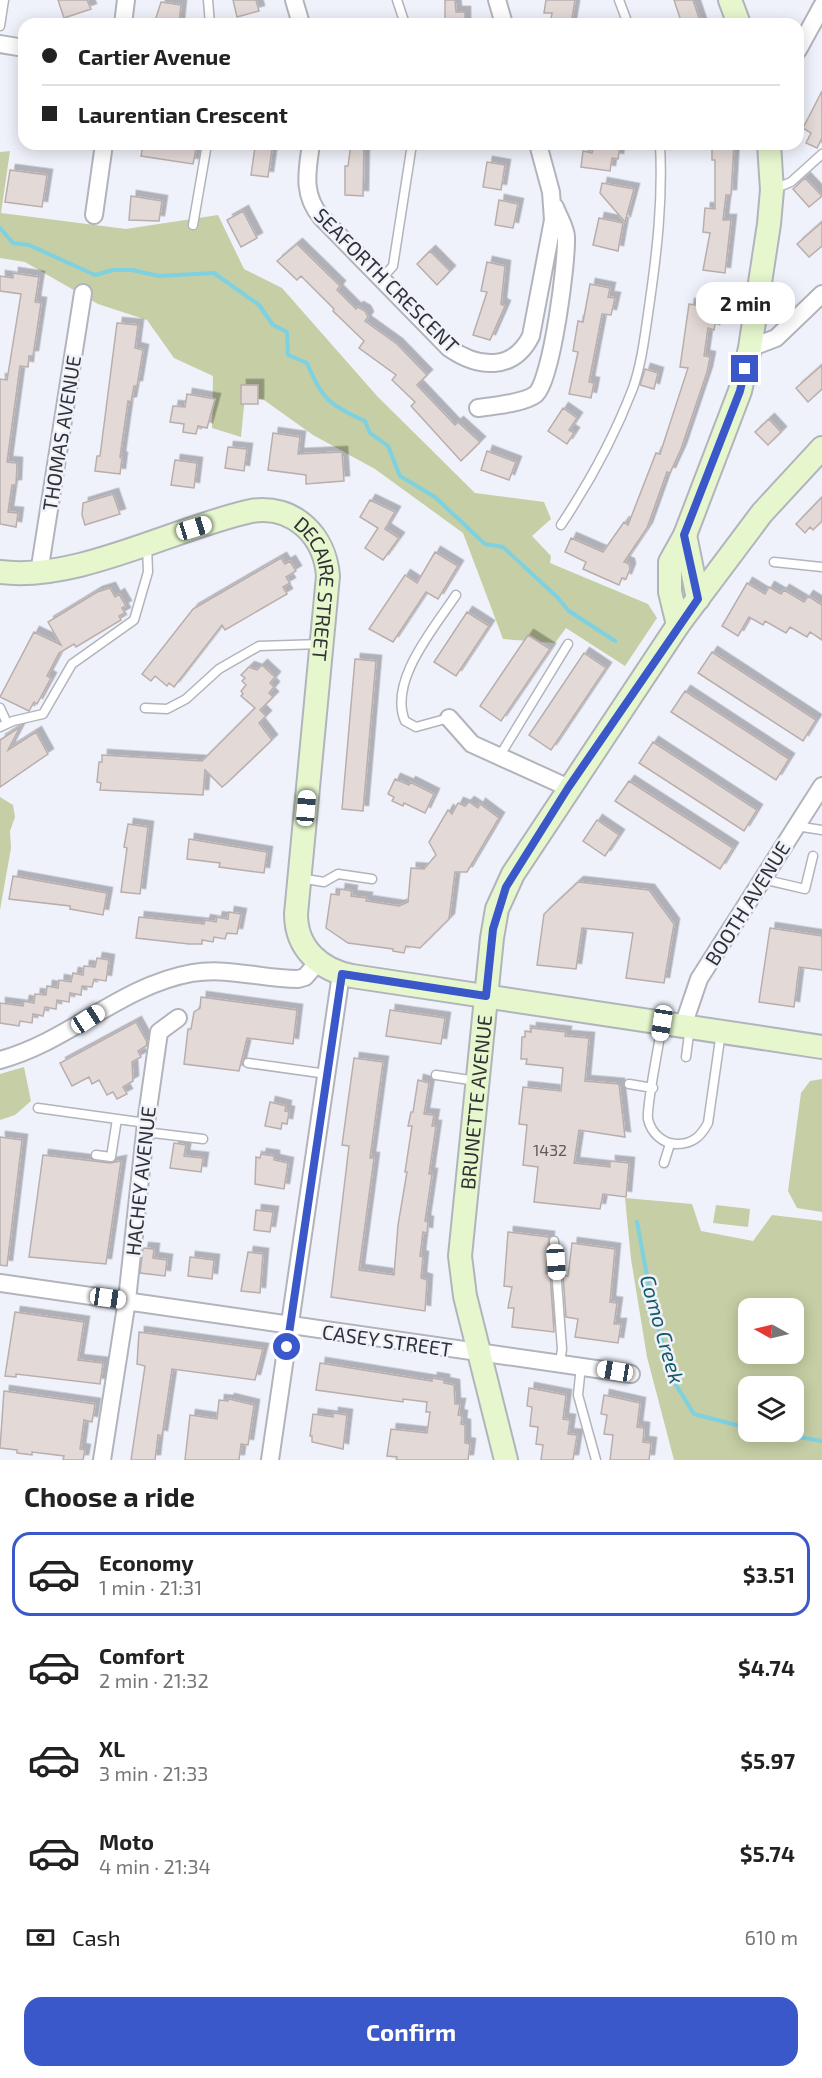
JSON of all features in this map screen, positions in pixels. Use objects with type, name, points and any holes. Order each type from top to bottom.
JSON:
[{"type":"main road","points":[[730,0],[737,18]]},
{"type":"main road","points":[[678,625],[670,592],[670,562],[684,535],[740,391],[750,348],[772,190],[769,150]]},
{"type":"main road","name":"BRUNETTE AVENUE","points":[[506,1460],[465,1296],[459,1256],[493,929],[501,900],[513,874],[568,788],[678,625],[762,513],[822,448]]},
{"type":"main road","name":"DECAIRE STREET","points":[[0,572],[39,573],[68,568],[258,510],[276,511],[294,518],[316,538],[326,561],[328,584],[300,878],[298,928],[305,946],[318,962]]},
{"type":"main road","points":[[684,535],[697,552],[705,556],[734,551]]},
{"type":"main road","points":[[684,535],[698,599]]},
{"type":"main road","points":[[318,962],[342,974],[822,1047]]},
{"type":"street","points":[[124,18],[126,0]]},
{"type":"street","points":[[294,0],[299,18]]},
{"type":"street","points":[[497,0],[502,18]]},
{"type":"street","points":[[804,39],[822,6]]},
{"type":"street","points":[[0,44],[18,47]]},
{"type":"street","points":[[94,215],[103,150]]},
{"type":"street","name":"SEAFORTH CRESCENT","points":[[310,150],[306,185],[309,199],[321,217],[458,354],[486,364],[505,362],[521,352],[531,336],[553,220],[553,204],[540,150]]},
{"type":"street","points":[[478,408],[514,402],[536,394],[547,374],[564,268],[566,234],[553,204]]},
{"type":"street","name":"THOMAS AVENUE","points":[[39,573],[83,293]]},
{"type":"street","points":[[750,348],[776,338],[822,294]]},
{"type":"street","points":[[449,718],[472,744],[568,788]]},
{"type":"street","name":"BOOTH AVENUE","points":[[679,1025],[699,979],[822,786]]},
{"type":"street","points":[[0,1060],[43,1044],[118,999],[158,982],[193,973],[215,971],[298,980],[305,977],[318,962]]},
{"type":"street","points":[[270,1460],[342,974]]},
{"type":"street","name":"HACHEY AVENUE","points":[[102,1460],[127,1300],[159,1032],[178,1018]]},
{"type":"street","name":"CASEY STREET","points":[[0,1283],[631,1374]]},
{"type":"lane","points":[[0,26],[4,0]]},
{"type":"lane","points":[[208,0],[210,18]]},
{"type":"lane","points":[[397,0],[403,18]]},
{"type":"lane","points":[[619,0],[626,18]]},
{"type":"lane","points":[[193,225],[206,150]]},
{"type":"lane","points":[[381,279],[393,266],[411,150]]},
{"type":"lane","points":[[561,525],[616,424],[639,367],[658,239],[662,195],[660,150]]},
{"type":"lane","points":[[772,190],[792,182],[822,154]]},
{"type":"lane","points":[[0,708],[4,725],[43,714],[72,664],[134,620],[148,572],[147,543]]},
{"type":"lane","points":[[774,562],[822,567]]},
{"type":"lane","points":[[449,718],[416,728],[405,721],[402,705],[408,669],[456,595]]},
{"type":"lane","points":[[145,708],[167,709],[186,699],[219,669],[258,646],[322,644]]},
{"type":"lane","points":[[499,757],[568,645]]},
{"type":"lane","points":[[795,826],[822,830]]},
{"type":"lane","points":[[762,879],[805,889],[813,856]]},
{"type":"lane","points":[[300,878],[324,882],[338,874],[372,879]]},
{"type":"lane","points":[[679,1025],[687,1057]]},
{"type":"lane","points":[[679,1025],[652,1088],[648,1118],[657,1137],[669,1144],[687,1144],[702,1135],[708,1123],[721,1032]]},
{"type":"lane","points":[[248,1063],[327,1074]]},
{"type":"lane","points":[[436,1075],[477,1081]]},
{"type":"lane","points":[[629,1084],[652,1088]]},
{"type":"lane","points":[[39,1108],[117,1119],[203,1139]]},
{"type":"lane","points":[[96,1155],[111,1157],[117,1119]]},
{"type":"lane","points":[[664,1163],[669,1144]]},
{"type":"lane","points":[[554,1241],[562,1349],[560,1363]]},
{"type":"lane","points":[[581,1366],[578,1395],[596,1460]]},
{"type":"green space","points":[[10,151],[1,213],[126,229],[218,215],[244,269],[282,288],[377,396],[475,493],[544,502],[551,519],[532,536],[551,556],[550,563],[648,604],[657,618],[625,666],[566,628],[555,643],[503,639],[463,533],[375,469],[313,435],[264,400],[245,396],[241,437],[212,428],[213,376],[174,358],[147,320],[98,304],[25,262],[0,258],[0,152]]},
{"type":"green space","points":[[0,797],[13,805],[15,817],[10,831],[11,848],[0,910]]},
{"type":"green space","points":[[24,1067],[31,1101],[15,1115],[0,1120],[0,1074]]},
{"type":"green space","points":[[822,1079],[822,1212],[797,1208],[788,1191],[801,1093],[810,1081]]},
{"type":"green space","points":[[625,1198],[692,1204],[701,1231],[753,1241],[772,1215],[822,1221],[822,1460],[674,1460],[647,1357],[631,1259]]},
{"type":"green space","points":[[716,1205],[750,1209],[748,1227],[713,1223]]},
{"type":"building","points":[[58,0],[87,0],[91,9],[64,18]]},
{"type":"building","points":[[233,0],[256,0],[259,11],[237,17]]},
{"type":"building","points":[[445,0],[455,0],[456,12],[465,12],[465,18],[445,18]]},
{"type":"building","points":[[546,0],[575,0],[572,18],[551,18],[552,13],[544,13]]},
{"type":"building","points":[[674,0],[693,0],[699,18],[680,18]]},
{"type":"building","points":[[161,2],[181,5],[180,18],[156,18]]},
{"type":"building","points":[[822,91],[822,138],[817,148],[806,143],[811,133],[804,129]]},
{"type":"building","points":[[142,150],[196,150],[193,164],[141,156]]},
{"type":"building","points":[[255,150],[272,150],[268,177],[251,175]]},
{"type":"building","points":[[350,150],[364,150],[363,196],[345,195],[345,166],[348,166]]},
{"type":"building","points":[[593,150],[619,150],[618,159],[612,158],[610,171],[581,167],[583,151],[592,153]]},
{"type":"building","points":[[712,150],[734,150],[731,195],[726,195],[723,220],[731,220],[725,273],[703,270],[710,233],[703,232],[705,208],[715,209],[715,160],[712,160]]},
{"type":"building","points":[[487,162],[505,165],[501,190],[483,187]]},
{"type":"building","points":[[10,170],[47,175],[42,207],[5,202]]},
{"type":"building","points":[[805,178],[822,196],[809,207],[793,189]]},
{"type":"building","points":[[602,183],[634,189],[625,222],[600,193]]},
{"type":"building","points":[[131,196],[162,201],[159,221],[129,220]]},
{"type":"building","points":[[499,200],[518,204],[513,228],[495,225]]},
{"type":"building","points":[[243,211],[257,238],[241,247],[227,220]]},
{"type":"building","points":[[599,218],[623,223],[618,251],[593,245]]},
{"type":"building","points":[[822,222],[822,246],[809,257],[797,244]]},
{"type":"building","points":[[297,244],[340,286],[337,290],[356,309],[358,307],[365,311],[368,317],[365,321],[397,344],[427,375],[417,385],[455,425],[458,422],[480,442],[461,461],[411,406],[415,402],[392,380],[396,375],[359,348],[364,341],[333,311],[334,309],[301,276],[297,280],[277,261]]},
{"type":"building","points":[[430,251],[450,271],[437,285],[417,264]]},
{"type":"building","points":[[487,262],[505,266],[501,304],[505,306],[490,340],[473,335],[487,292],[481,291]]},
{"type":"building","points":[[13,273],[39,277],[35,302],[41,303],[33,356],[29,356],[28,367],[20,366],[7,462],[17,463],[16,485],[12,485],[8,512],[18,513],[16,527],[0,524],[0,379],[7,380],[21,294],[0,291],[0,276],[13,278]]},
{"type":"building","points":[[590,284],[610,288],[608,297],[615,298],[611,315],[602,314],[589,382],[594,383],[591,398],[569,394],[578,352],[573,351],[578,321],[583,322]]},
{"type":"building","points":[[689,304],[718,309],[714,330],[708,328],[704,356],[710,357],[707,372],[681,449],[670,473],[667,472],[647,528],[624,562],[629,564],[630,569],[626,579],[622,578],[619,585],[583,569],[586,562],[565,552],[571,538],[603,552],[624,522],[628,525],[656,453],[660,454],[688,368],[680,367]]},
{"type":"building","points":[[117,323],[138,325],[135,348],[143,350],[137,386],[134,386],[131,402],[128,401],[120,457],[122,458],[120,474],[95,471],[97,456],[100,456]]},
{"type":"building","points":[[822,365],[822,389],[808,402],[796,388]]},
{"type":"building","points":[[645,369],[658,373],[654,389],[640,385]]},
{"type":"building","points":[[241,385],[258,385],[258,404],[241,404]]},
{"type":"building","points":[[187,394],[215,399],[207,428],[198,426],[196,434],[183,432],[184,424],[170,422],[173,406],[185,407]]},
{"type":"building","points":[[563,408],[577,418],[569,430],[574,433],[567,444],[548,431]]},
{"type":"building","points":[[769,419],[781,432],[768,445],[755,432]]},
{"type":"building","points":[[273,433],[300,437],[298,454],[342,452],[344,481],[306,484],[306,475],[268,470]]},
{"type":"building","points":[[228,447],[247,449],[244,471],[225,468]]},
{"type":"building","points":[[487,451],[516,462],[509,480],[481,470]]},
{"type":"building","points":[[175,460],[197,463],[194,488],[171,485]]},
{"type":"building","points":[[113,494],[120,514],[85,525],[82,515],[83,503]]},
{"type":"building","points":[[822,497],[822,521],[813,530],[810,527],[805,533],[796,524]]},
{"type":"building","points":[[370,500],[395,512],[385,529],[399,538],[383,560],[365,548],[378,528],[360,517]]},
{"type":"building","points":[[435,552],[458,566],[438,599],[426,592],[393,642],[369,629],[405,575],[417,583]]},
{"type":"building","points":[[281,558],[285,564],[290,561],[296,571],[286,577],[290,583],[283,587],[287,594],[225,630],[222,625],[174,687],[169,683],[167,686],[155,676],[151,681],[142,674],[193,609]]},
{"type":"building","points":[[747,583],[765,594],[769,587],[781,594],[784,590],[804,602],[808,596],[822,605],[822,640],[810,632],[807,637],[790,627],[786,633],[765,621],[763,625],[749,617],[738,636],[722,626]]},
{"type":"building","points":[[110,588],[115,597],[119,594],[126,606],[122,608],[125,613],[119,616],[121,620],[76,647],[74,644],[59,653],[47,676],[51,678],[37,704],[34,702],[29,711],[0,697],[34,632],[61,645],[48,622],[97,592]]},
{"type":"building","points":[[467,612],[489,626],[456,676],[434,662]]},
{"type":"building","points":[[528,635],[550,649],[501,721],[480,706]]},
{"type":"building","points":[[712,652],[816,720],[803,741],[698,673]]},
{"type":"building","points":[[584,653],[606,668],[551,750],[529,735]]},
{"type":"building","points":[[355,659],[376,661],[363,811],[342,809]]},
{"type":"building","points":[[262,665],[275,677],[270,683],[274,687],[269,693],[273,697],[260,710],[266,716],[259,723],[272,740],[222,787],[205,770],[203,795],[100,790],[101,783],[97,782],[102,755],[202,761],[255,708],[241,696],[243,694],[241,691],[246,685],[242,681],[245,678],[241,675],[249,667],[257,670]]},
{"type":"building","points":[[685,691],[789,759],[776,780],[671,712]]},
{"type":"building","points":[[20,727],[8,750],[36,732],[48,754],[0,787],[0,740]]},
{"type":"building","points":[[653,742],[757,810],[744,831],[639,763]]},
{"type":"building","points":[[395,779],[409,785],[410,782],[434,794],[425,813],[404,803],[403,806],[392,801],[394,797],[388,794]]},
{"type":"building","points":[[629,781],[733,848],[720,869],[615,801]]},
{"type":"building","points":[[469,802],[478,808],[480,804],[499,818],[467,872],[455,872],[449,919],[420,948],[406,946],[404,953],[393,951],[393,949],[348,943],[326,928],[331,894],[339,895],[340,889],[352,891],[351,896],[367,898],[366,901],[399,906],[408,902],[411,868],[424,869],[436,855],[429,842],[448,810],[452,814],[458,803],[465,806]]},
{"type":"building","points":[[597,820],[619,835],[605,856],[583,841]]},
{"type":"building","points":[[128,824],[148,827],[140,894],[121,892]]},
{"type":"building","points":[[189,839],[267,852],[264,873],[219,867],[220,863],[187,859]]},
{"type":"building","points":[[13,876],[107,893],[103,915],[70,909],[70,906],[9,899]]},
{"type":"building","points":[[578,882],[649,890],[674,924],[664,983],[626,978],[633,933],[582,928],[576,969],[537,965],[544,914]]},
{"type":"building","points":[[229,912],[241,914],[237,934],[227,933],[225,939],[214,937],[213,942],[202,940],[202,944],[189,944],[136,938],[139,917],[204,924],[205,920],[216,922],[217,917],[228,919]]},
{"type":"building","points":[[770,928],[822,936],[822,970],[799,967],[794,1007],[759,1002]]},
{"type":"building","points":[[97,958],[109,960],[106,981],[94,979],[92,987],[82,986],[81,995],[70,993],[69,1002],[57,1000],[56,1009],[45,1007],[43,1016],[33,1014],[32,1023],[20,1021],[19,1026],[0,1023],[0,1003],[23,1006],[24,1001],[34,1003],[35,994],[46,995],[47,986],[58,988],[59,980],[71,982],[73,973],[83,975],[84,966],[95,967]]},
{"type":"building","points":[[201,997],[297,1010],[293,1044],[247,1038],[239,1071],[184,1064],[188,1029],[191,1029],[194,1012],[200,1008]]},
{"type":"building","points":[[390,1010],[445,1018],[441,1044],[386,1036]]},
{"type":"building","points":[[136,1022],[147,1042],[146,1046],[138,1051],[141,1057],[132,1062],[133,1081],[123,1087],[127,1094],[117,1099],[113,1092],[107,1095],[99,1080],[92,1084],[89,1077],[72,1086],[60,1063]]},
{"type":"building","points":[[531,1028],[566,1032],[565,1036],[589,1038],[585,1081],[619,1084],[625,1137],[579,1130],[574,1163],[610,1167],[610,1161],[629,1163],[626,1197],[603,1194],[600,1209],[534,1202],[538,1167],[523,1165],[527,1125],[519,1124],[523,1087],[561,1091],[563,1068],[526,1064],[527,1059],[521,1059],[522,1037],[525,1037],[525,1031],[531,1032]]},
{"type":"building","points":[[354,1058],[383,1062],[370,1158],[374,1158],[359,1270],[394,1275],[398,1225],[412,1126],[408,1126],[411,1112],[413,1112],[418,1080],[429,1083],[424,1114],[434,1115],[432,1126],[436,1126],[425,1221],[428,1222],[427,1233],[423,1232],[420,1256],[423,1257],[421,1278],[427,1280],[425,1311],[331,1297],[349,1146],[342,1145]]},
{"type":"building","points":[[270,1102],[286,1106],[285,1111],[289,1112],[287,1124],[282,1123],[281,1129],[265,1126]]},
{"type":"building","points":[[0,1137],[22,1140],[7,1266],[0,1265]]},
{"type":"building","points":[[174,1143],[186,1145],[184,1156],[203,1158],[201,1172],[170,1168]]},
{"type":"building","points":[[261,1154],[274,1156],[274,1160],[288,1163],[284,1189],[255,1184],[256,1157],[260,1158]]},
{"type":"building","points":[[43,1155],[110,1163],[121,1161],[106,1264],[29,1257]]},
{"type":"building","points":[[256,1210],[273,1212],[270,1232],[254,1230]]},
{"type":"building","points":[[508,1232],[549,1237],[546,1273],[550,1273],[554,1332],[512,1327],[514,1308],[508,1308],[512,1287],[504,1286]]},
{"type":"building","points":[[572,1243],[615,1249],[610,1302],[617,1303],[614,1324],[621,1324],[618,1343],[575,1337],[578,1319],[566,1317],[563,1275],[568,1276]]},
{"type":"building","points":[[143,1248],[154,1249],[153,1258],[167,1260],[165,1276],[140,1273]]},
{"type":"building","points":[[248,1252],[263,1254],[260,1293],[241,1291]]},
{"type":"building","points":[[190,1257],[214,1260],[212,1279],[188,1276]]},
{"type":"building","points":[[15,1312],[84,1322],[78,1360],[103,1363],[100,1384],[16,1374],[16,1377],[5,1376]]},
{"type":"building","points":[[139,1332],[263,1349],[255,1380],[172,1369],[162,1436],[158,1435],[155,1460],[131,1460],[145,1366],[137,1364]]},
{"type":"building","points":[[320,1363],[432,1381],[432,1378],[454,1385],[455,1404],[460,1404],[458,1415],[462,1416],[461,1424],[465,1425],[465,1443],[470,1444],[468,1460],[396,1460],[397,1457],[387,1456],[391,1429],[427,1433],[430,1412],[426,1412],[427,1402],[403,1399],[403,1402],[316,1390]]},
{"type":"building","points":[[529,1388],[566,1395],[563,1419],[570,1420],[568,1434],[577,1435],[573,1460],[541,1460],[543,1445],[536,1444],[538,1427],[530,1426],[532,1407],[527,1406]]},
{"type":"building","points":[[4,1391],[95,1404],[92,1422],[84,1420],[80,1449],[85,1450],[83,1460],[63,1460],[64,1456],[32,1452],[32,1455],[0,1448]]},
{"type":"building","points":[[604,1395],[640,1403],[637,1427],[644,1428],[643,1442],[651,1443],[649,1460],[610,1460],[613,1435],[604,1434],[607,1415],[601,1414]]},
{"type":"building","points":[[229,1399],[254,1405],[248,1445],[241,1444],[239,1460],[185,1460],[190,1415],[217,1419],[219,1400],[228,1401]]},
{"type":"building","points":[[333,1413],[347,1415],[343,1449],[312,1442],[312,1436],[310,1436],[313,1414],[333,1417]]},
{"type":"waterway","points":[[0,228],[13,243],[29,245],[95,275],[113,270],[132,270],[159,276],[214,273],[259,305],[273,325],[287,332],[288,355],[307,363],[317,385],[328,400],[365,421],[370,433],[388,446],[400,476],[435,497],[485,544],[503,547],[569,611],[615,641]]},
{"type":"waterway","name":"Como Creek","points":[[637,1222],[654,1314],[673,1380],[694,1414],[738,1425]]},
{"type":"waterway","name":"Como Creek","points":[[804,1438],[822,1441]]},
{"type":"route","points":[[287,1347],[342,974],[486,996],[493,929],[497,909],[506,887],[568,788],[698,599],[684,535],[740,391],[745,369]]}]
